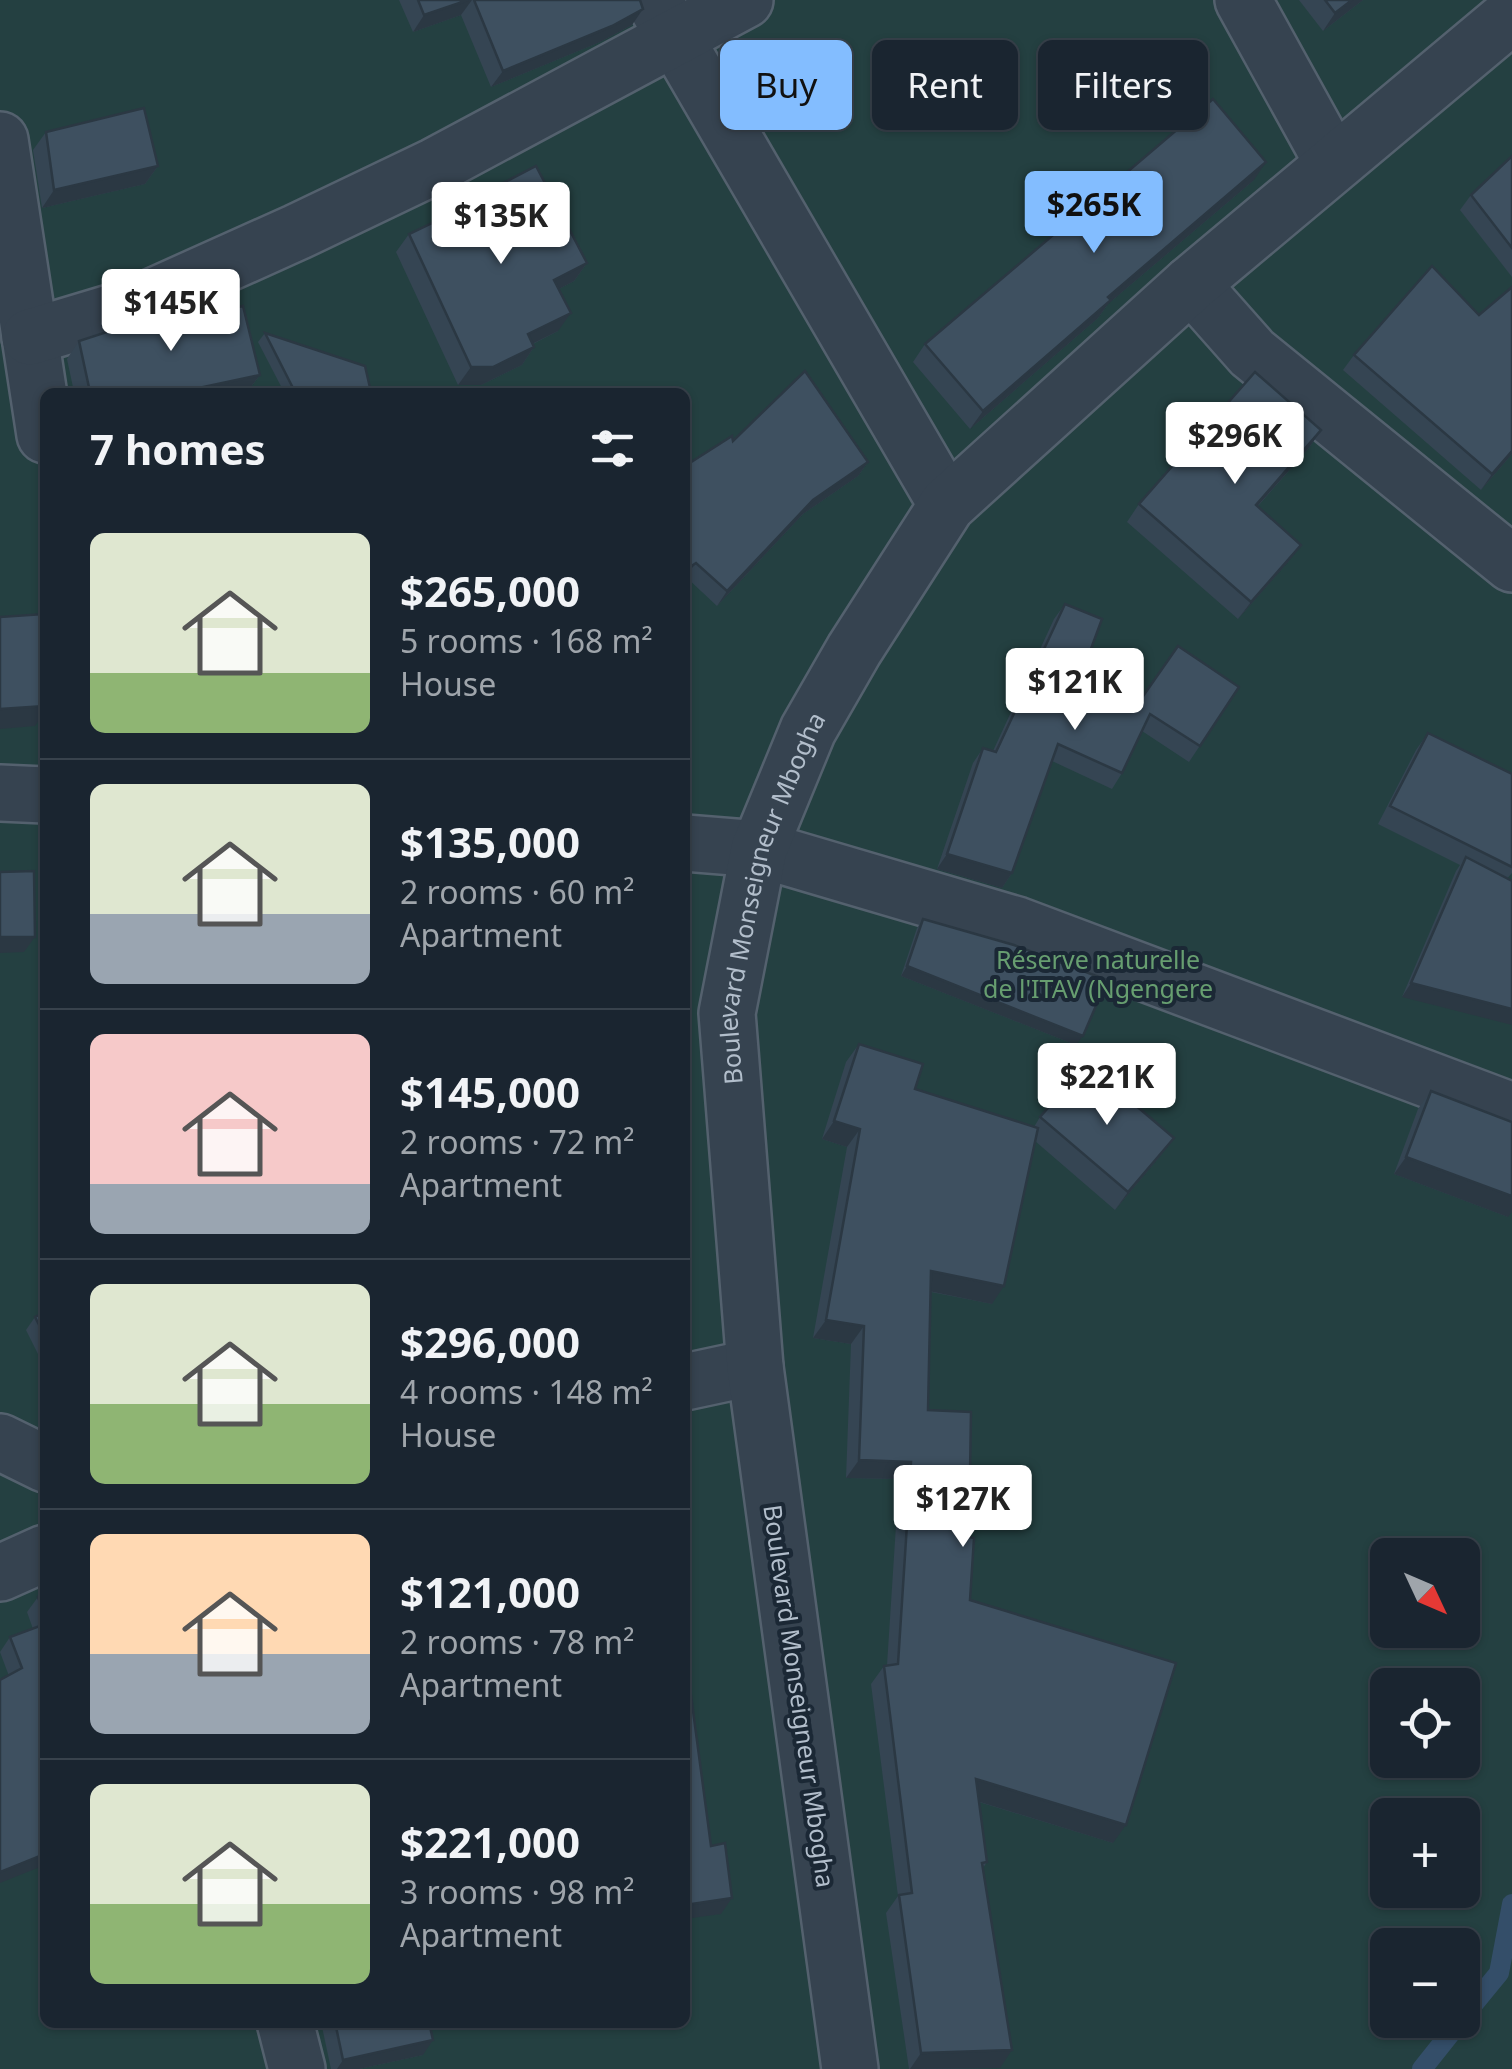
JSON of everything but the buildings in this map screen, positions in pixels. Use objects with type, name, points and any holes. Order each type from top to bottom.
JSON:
[{"type":"street","points":[[30,337],[130,308],[297,232],[435,166],[664,19],[745,0]]},
{"type":"street","points":[[1244,0],[1333,164]]},
{"type":"street","name":"Boulevard Monseigneur Mbogha","points":[[850,2069],[755,1368],[727,1014],[760,848],[808,730],[947,505],[1191,284],[1512,15]]},
{"type":"street","points":[[664,19],[947,505]]},
{"type":"street","points":[[0,140],[40,402]]},
{"type":"street","points":[[1191,284],[1252,353],[1512,564]]},
{"type":"street","points":[[0,793],[40,795]]},
{"type":"street","points":[[690,843],[760,848],[1017,925],[1512,1112]]},
{"type":"street","points":[[690,1381],[755,1368]]},
{"type":"street","points":[[0,1442],[40,1462]]},
{"type":"street","points":[[0,1573],[40,1554]]},
{"type":"street","points":[[287,2028],[298,2069]]},
{"type":"green space","name":"Réserve naturelle de l'ITAV (Ngengere","points":[[0,0],[1512,0],[1512,2069],[0,2069]]},
{"type":"waterway","points":[[1480,1996],[1499,1973],[1512,1904]]},
{"type":"waterway","points":[[1422,2069],[1447,2038]]}]
